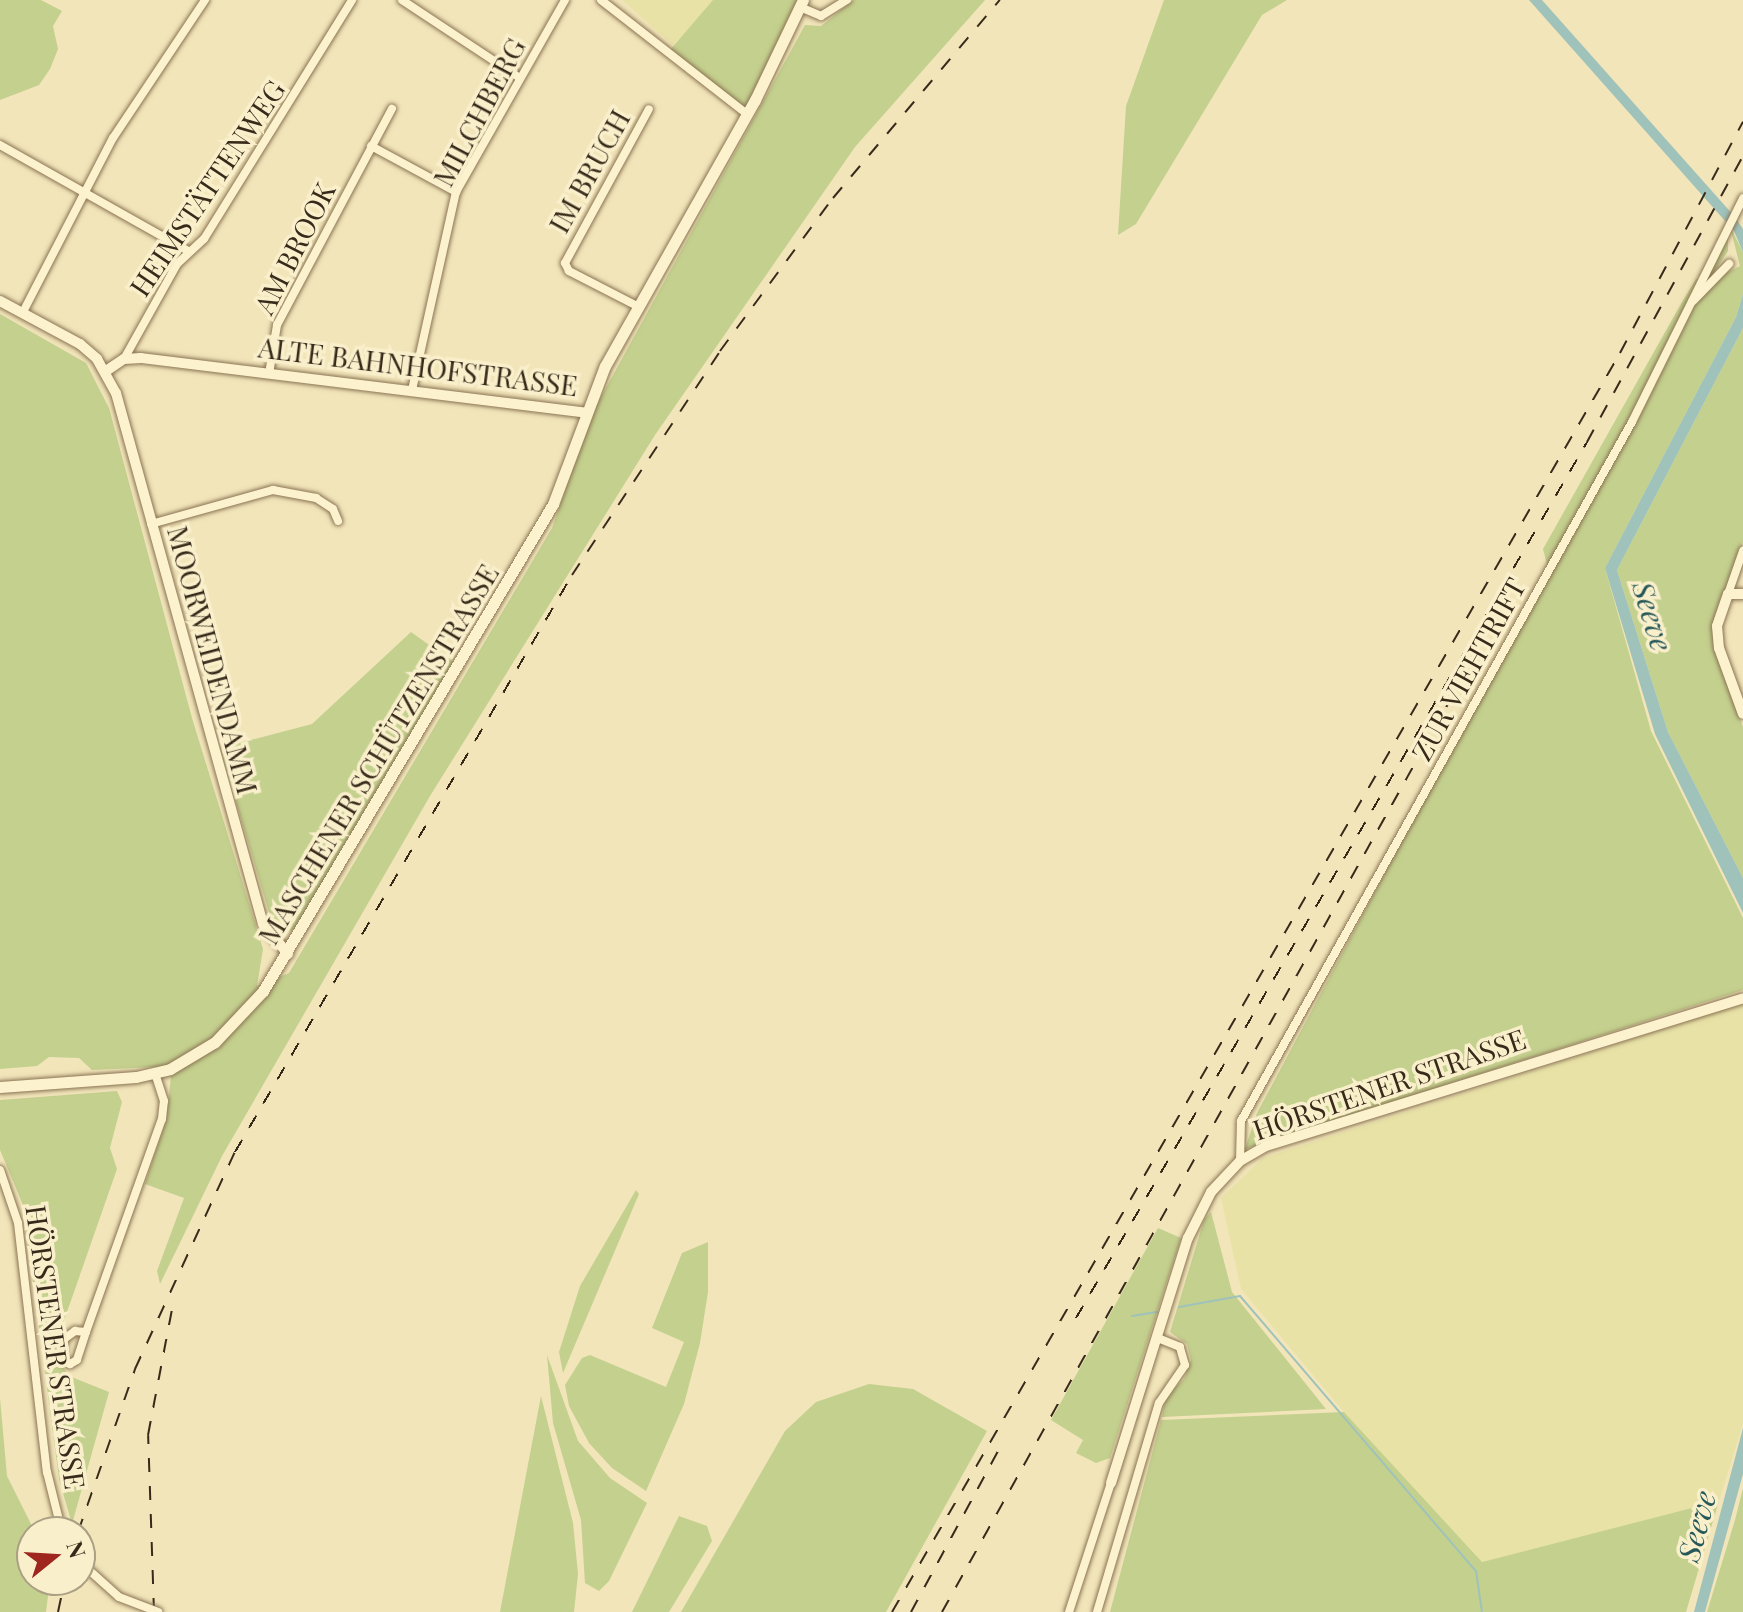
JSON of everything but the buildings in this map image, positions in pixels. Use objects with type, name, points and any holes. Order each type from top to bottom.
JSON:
[{"type":"main road","name":"ALTE BAHNHOFSTRASSE","points":[[586,413],[639,307],[747,114],[801,4]]},
{"type":"main road","name":"MASCHENER SCHÜTZENSTRASSE","points":[[0,1087],[155,1074],[215,1042],[251,1005],[288,954],[553,504],[586,413]]},
{"type":"street","points":[[23,312],[81,193],[205,0]]},
{"type":"street","name":"HEIMSTÄTTENWEG","points":[[124,359],[188,251],[204,239],[352,0]]},
{"type":"street","points":[[402,0],[520,78]]},
{"type":"street","name":"MILCHBERG","points":[[412,390],[456,192],[565,0]]},
{"type":"street","points":[[601,0],[747,114]]},
{"type":"street","name":"ALTE BAHNHOFSTRASSE","points":[[801,4],[821,16],[847,0]]},
{"type":"street","name":"AM BROOK","points":[[269,374],[277,325],[392,109]]},
{"type":"street","name":"IM BRUCH","points":[[639,307],[569,271],[565,263],[649,109]]},
{"type":"street","points":[[0,145],[188,251]]},
{"type":"street","points":[[371,146],[456,192]]},
{"type":"street","name":"ZUR VIEHTRIFT","points":[[1240,1161],[1241,1121],[1632,422],[1743,198]]},
{"type":"street","points":[[1692,301],[1729,264]]},
{"type":"street","points":[[0,301],[80,344],[106,371],[124,359]]},
{"type":"street","name":"ALTE BAHNHOFSTRASSE","points":[[124,359],[412,390],[586,413]]},
{"type":"street","name":"MOORWEIDENDAMM","points":[[106,371],[263,924],[288,954]]},
{"type":"street","points":[[151,524],[273,490],[316,498],[333,509],[338,521]]},
{"type":"street","points":[[1743,551],[1717,626],[1719,648],[1743,714]]},
{"type":"street","points":[[1728,594],[1743,594]]},
{"type":"street","name":"HÖRSTENER STRASSE","points":[[1069,1612],[1198,1213],[1240,1161],[1266,1146],[1743,998]]},
{"type":"street","points":[[86,1332],[162,1119],[164,1101],[155,1074]]},
{"type":"street","name":"HÖRSTENER STRASSE","points":[[0,1170],[18,1223],[47,1472],[58,1516]]},
{"type":"street","points":[[1097,1612],[1159,1403],[1185,1365],[1180,1347],[1158,1338]]},
{"type":"street","points":[[96,1576],[119,1597],[158,1612]]},
{"type":"shaded area","points":[[622,0],[716,0],[673,45]]},
{"type":"shaded area","points":[[1743,1003],[1743,1424],[1719,1501],[1482,1562],[1344,1412],[1241,1289],[1221,1198],[1263,1158]]},
{"type":"green space","points":[[0,0],[41,0],[62,11],[53,26],[58,49],[39,85],[0,100]]},
{"type":"green space","points":[[713,0],[797,0],[747,110],[670,50]]},
{"type":"green space","points":[[854,0],[985,0],[855,147],[655,435],[430,796],[222,1156],[160,1284],[157,1271],[184,1198],[145,1184],[166,1120],[171,1077],[155,1067],[92,1070],[79,1058],[49,1057],[37,1066],[0,1069],[0,314],[86,363],[109,408],[192,718],[263,949],[257,986],[289,973],[552,528],[590,417],[805,25],[821,26]]},
{"type":"green space","points":[[1164,0],[1287,0],[1262,15],[1136,224],[1118,235],[1126,106]]},
{"type":"green space","points":[[1730,227],[1743,252],[1743,294],[1736,317],[1605,568],[1651,731],[1743,918],[1743,990],[1245,1149],[1257,1113],[1548,568],[1543,549],[1682,302],[1696,279],[1705,279],[1728,234],[1728,251],[1708,282],[1740,266]]},
{"type":"green space","points":[[1743,328],[1743,542],[1719,609],[1718,658],[1743,727],[1743,878],[1668,732],[1617,570]]},
{"type":"green space","points":[[411,632],[453,662],[301,927],[276,936],[220,748],[312,724]]},
{"type":"green space","points":[[117,1091],[122,1102],[110,1148],[117,1169],[53,1352],[69,1376],[109,1392],[74,1516],[70,1516],[59,1479],[23,1205],[0,1150],[0,1100]]},
{"type":"green space","points":[[636,1190],[639,1194],[563,1373],[559,1352],[580,1286]]},
{"type":"green space","points":[[1211,1212],[1232,1292],[1326,1409],[1162,1417],[1166,1397],[1184,1379],[1191,1360],[1187,1344],[1170,1332],[1204,1220]]},
{"type":"green space","points":[[1158,1228],[1181,1238],[1110,1458],[1096,1463],[1076,1453],[1083,1440],[1051,1420]]},
{"type":"green space","points":[[708,1242],[708,1292],[700,1343],[684,1404],[646,1491],[612,1468],[589,1443],[569,1406],[565,1385],[582,1358],[590,1355],[666,1387],[684,1342],[652,1328],[682,1253]]},
{"type":"green space","points":[[547,1355],[578,1441],[610,1478],[647,1503],[609,1581],[599,1591],[585,1583],[581,1520],[553,1423]]},
{"type":"green space","points":[[869,1384],[913,1389],[987,1431],[886,1612],[681,1612],[785,1431],[816,1402]]},
{"type":"green space","points":[[541,1396],[573,1523],[578,1574],[574,1612],[500,1612]]},
{"type":"green space","points":[[0,1398],[7,1476],[27,1516],[16,1516],[16,1596],[48,1596],[46,1612],[0,1612]]},
{"type":"green space","points":[[1344,1412],[1482,1562],[1719,1501],[1686,1612],[1110,1612],[1161,1420]]},
{"type":"green space","points":[[1743,1488],[1743,1612],[1707,1612],[1735,1520]]},
{"type":"green space","points":[[679,1516],[707,1526],[712,1541],[669,1612],[632,1612]]},
{"type":"water","points":[[1529,0],[1542,0],[1735,217],[1743,229],[1743,252],[1734,231]]},
{"type":"water","points":[[1743,294],[1743,328],[1617,570],[1668,732],[1743,878],[1743,913],[1655,734],[1605,568],[1736,317]]},
{"type":"water","points":[[1743,1428],[1743,1474],[1705,1612],[1694,1612]]},
{"type":"waterway","points":[[1179,1307],[1240,1296],[1476,1571],[1482,1612]]},
{"type":"waterway","points":[[1132,1316],[1157,1312]]},
{"type":"railway","points":[[84,1516],[135,1369],[235,1152],[572,575],[720,351],[833,198],[1000,0]]},
{"type":"railway","points":[[892,1612],[1620,353],[1743,122]]},
{"type":"railway","points":[[1076,1318],[1587,442],[1743,156]]},
{"type":"railway","points":[[942,1612],[1458,686]]},
{"type":"railway","points":[[154,1612],[148,1435],[174,1299]]},
{"type":"railway","points":[[911,1612],[1003,1442]]},
{"type":"railway","points":[[58,1612],[62,1596]]},
{"type":"water label","name":"Seeve","points":[[1653,616]]},
{"type":"water label","name":"Seeve","points":[[1696,1526]]}]
